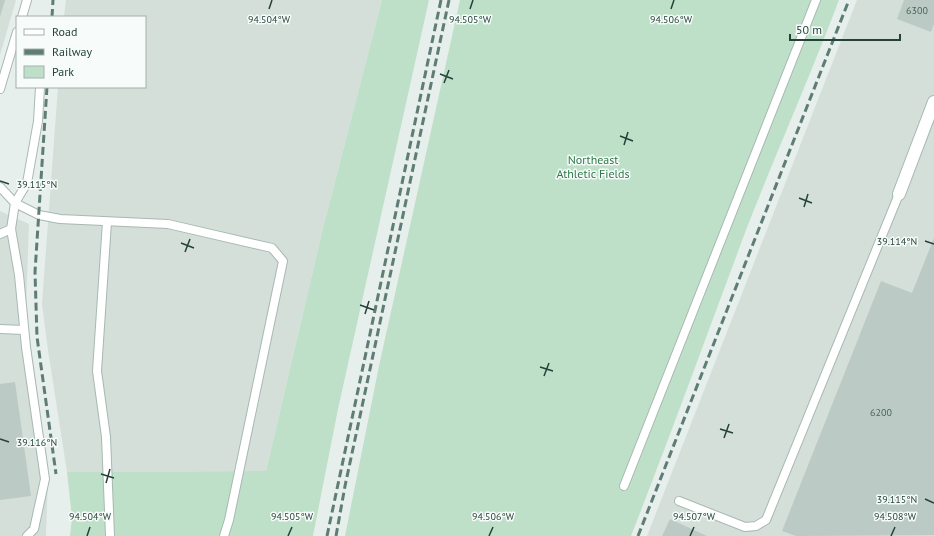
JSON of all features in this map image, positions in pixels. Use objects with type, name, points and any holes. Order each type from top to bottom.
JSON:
[{"type":"street","points":[[899,194],[934,102]]},
{"type":"lane","points":[[23,16],[27,0]]},
{"type":"lane","points":[[624,486],[816,0]]},
{"type":"lane","points":[[0,89],[16,35]]},
{"type":"lane","points":[[27,536],[34,529],[45,479],[24,330],[19,275],[11,229],[15,204],[27,182],[38,121],[40,88]]},
{"type":"lane","points":[[0,187],[15,204],[39,215],[60,220],[168,224],[272,248],[283,261],[229,520],[224,536]]},
{"type":"lane","points":[[678,501],[746,527],[756,526],[766,520],[899,194]]},
{"type":"lane","points":[[107,222],[97,371],[106,437],[110,536]]},
{"type":"lane","points":[[0,234],[11,229]]},
{"type":"lane","points":[[0,329],[24,330]]},
{"type":"shaded area","points":[[0,0],[16,0],[0,55]]},
{"type":"shaded area","points":[[66,0],[382,0],[323,228],[266,471],[67,472],[42,304],[58,88],[146,88],[146,16],[64,16]]},
{"type":"shaded area","points":[[857,0],[934,0],[934,536],[647,536]]},
{"type":"shaded area","points":[[0,211],[29,224],[26,309],[48,476],[46,536],[0,536]]},
{"type":"green space","points":[[382,0],[429,0],[338,409],[313,536],[70,536],[72,518],[67,472],[266,471],[323,228]]},
{"type":"green space","name":"Northeast Athletic Fields","points":[[460,0],[839,0],[746,230],[631,536],[345,536],[379,366]]},
{"type":"building","points":[[0,0],[5,0],[0,17]]},
{"type":"building","points":[[904,0],[934,0],[934,24],[931,32],[897,19]]},
{"type":"building","points":[[934,238],[934,535],[796,536],[782,531],[881,281],[912,293]]},
{"type":"building","points":[[15,382],[31,496],[0,500],[0,384]]},
{"type":"building","points":[[670,519],[707,536],[662,536]]},
{"type":"railway","points":[[52,16],[53,0]]},
{"type":"railway","points":[[327,536],[441,0]]},
{"type":"railway","points":[[336,536],[345,486],[449,0]]},
{"type":"railway","points":[[638,536],[849,0]]},
{"type":"railway","points":[[47,88],[35,272],[37,337],[56,474]]}]
